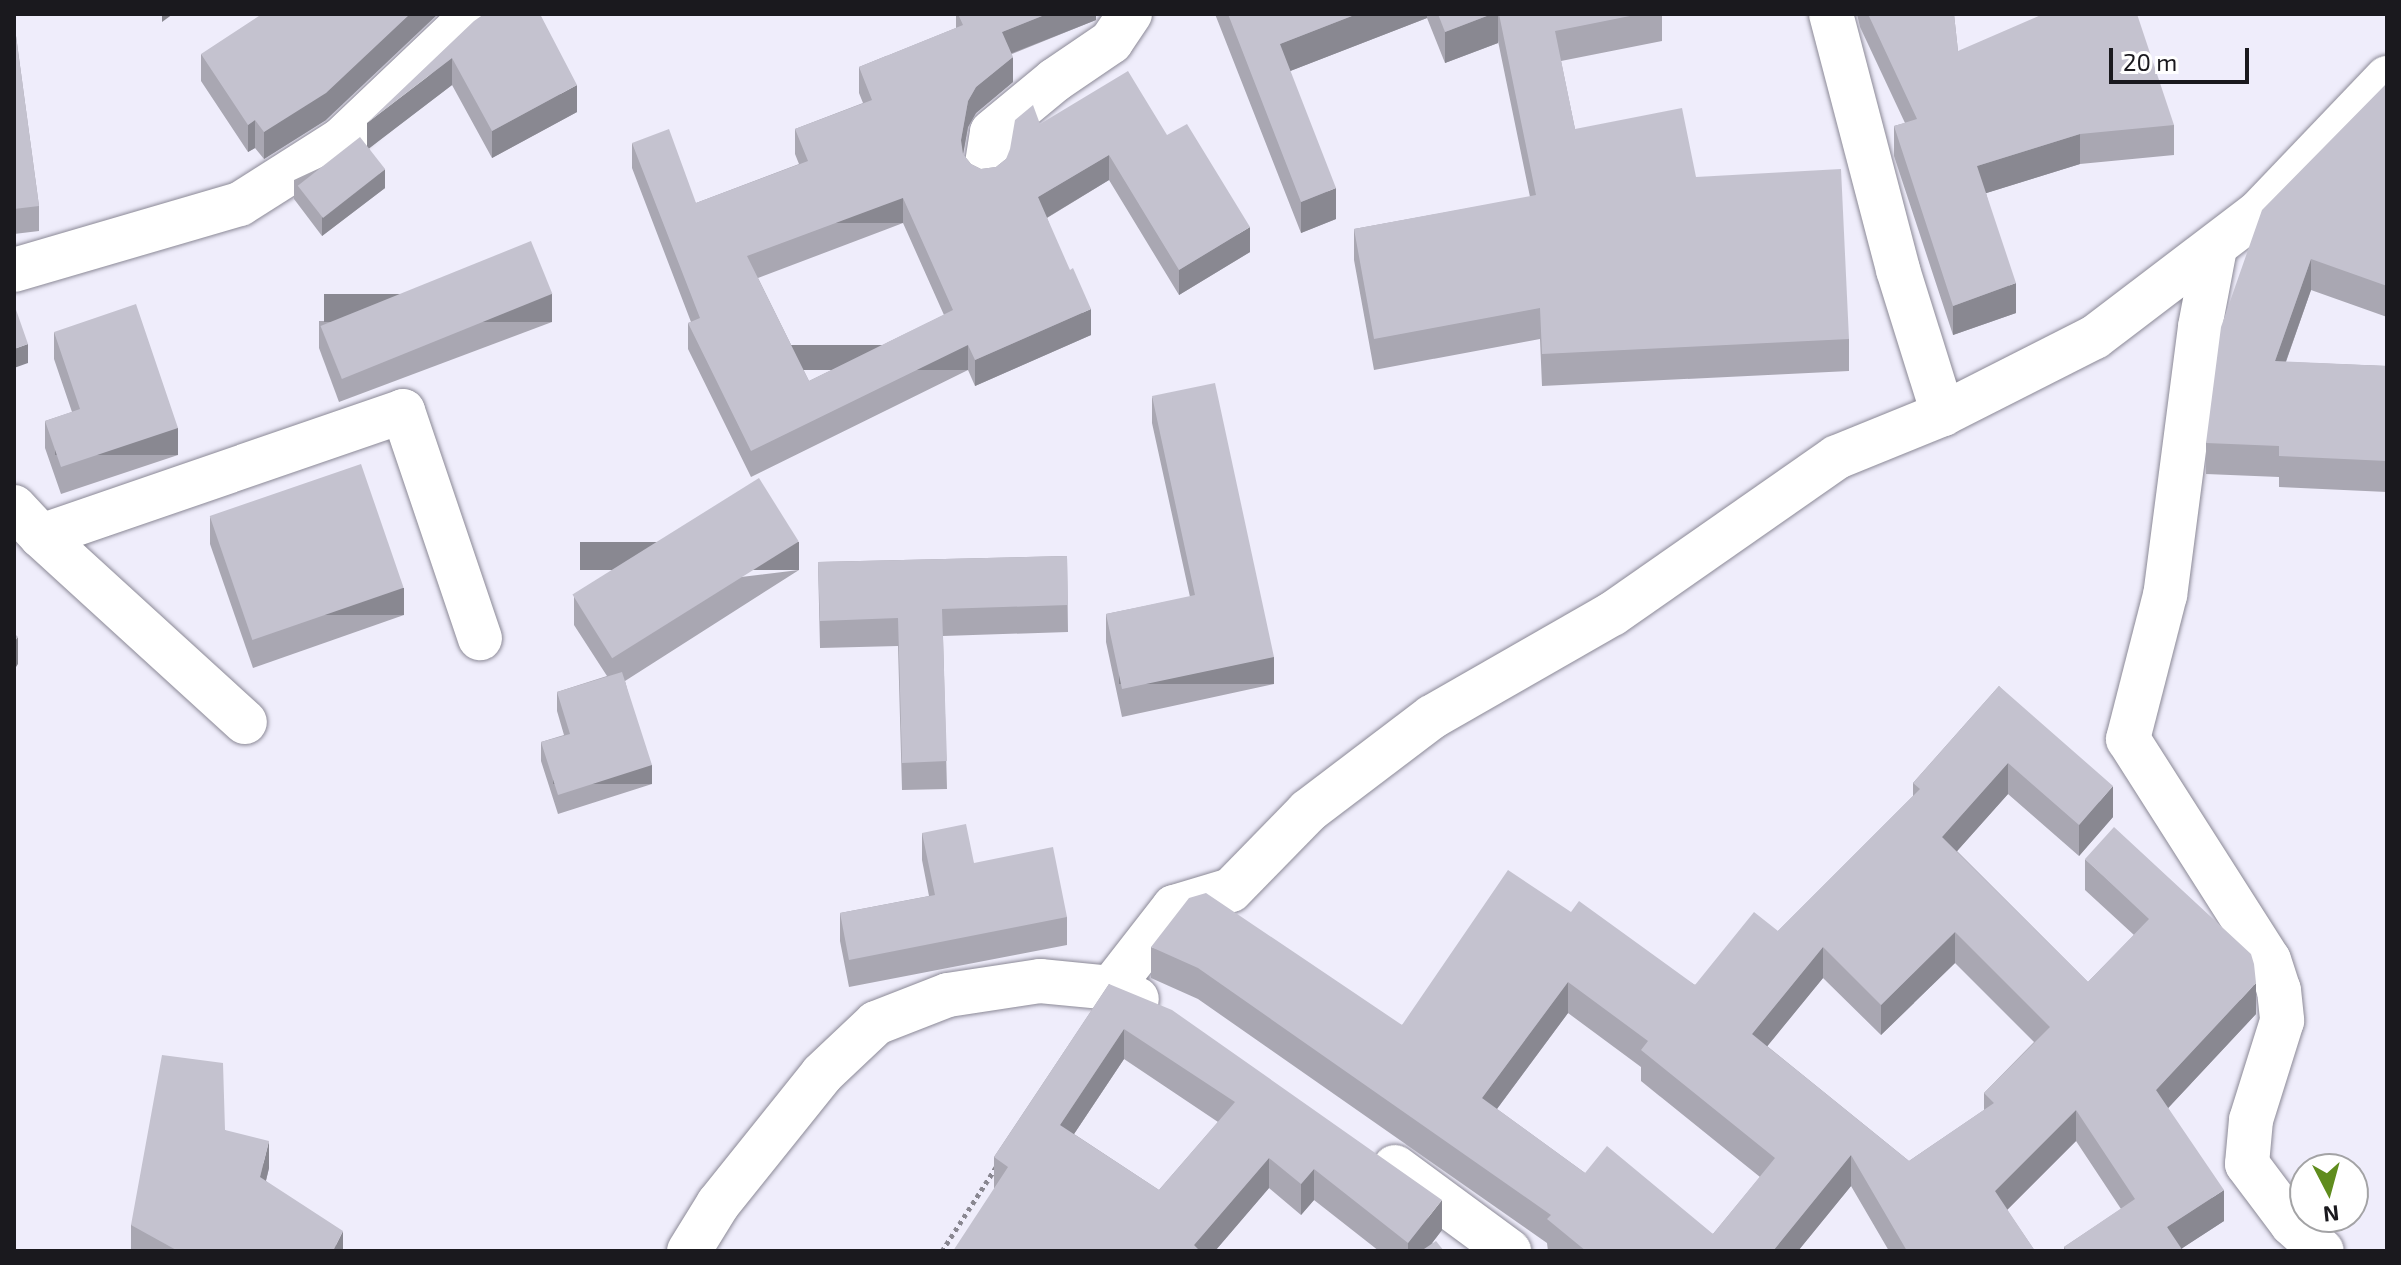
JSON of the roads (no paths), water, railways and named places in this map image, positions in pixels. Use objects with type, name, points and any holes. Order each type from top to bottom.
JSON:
[{"type":"street","points":[[14,270],[240,204],[341,140],[459,28],[483,14]]},
{"type":"street","points":[[986,170],[992,132],[1055,80],[1111,42],[1130,14]]},
{"type":"street","points":[[1831,14],[1898,270],[1943,414]]},
{"type":"street","points":[[1111,988],[1174,907],[1231,890],[1308,811],[1432,717],[1612,614],[1837,457],[1943,414],[2095,337],[2258,213],[2387,78]]},
{"type":"street","points":[[2215,248],[2200,327],[2165,595],[2128,739],[2269,960],[2279,990],[2282,1021],[2251,1120],[2247,1164],[2292,1224],[2322,1251]]},
{"type":"street","points":[[27,522],[403,411],[480,638]]},
{"type":"street","points":[[27,522],[245,722]]},
{"type":"street","points":[[689,1251],[718,1204],[822,1074],[876,1023],[948,995],[1040,981],[1111,988],[1169,1012]]},
{"type":"street","points":[[1366,1147],[1509,1251]]}]
